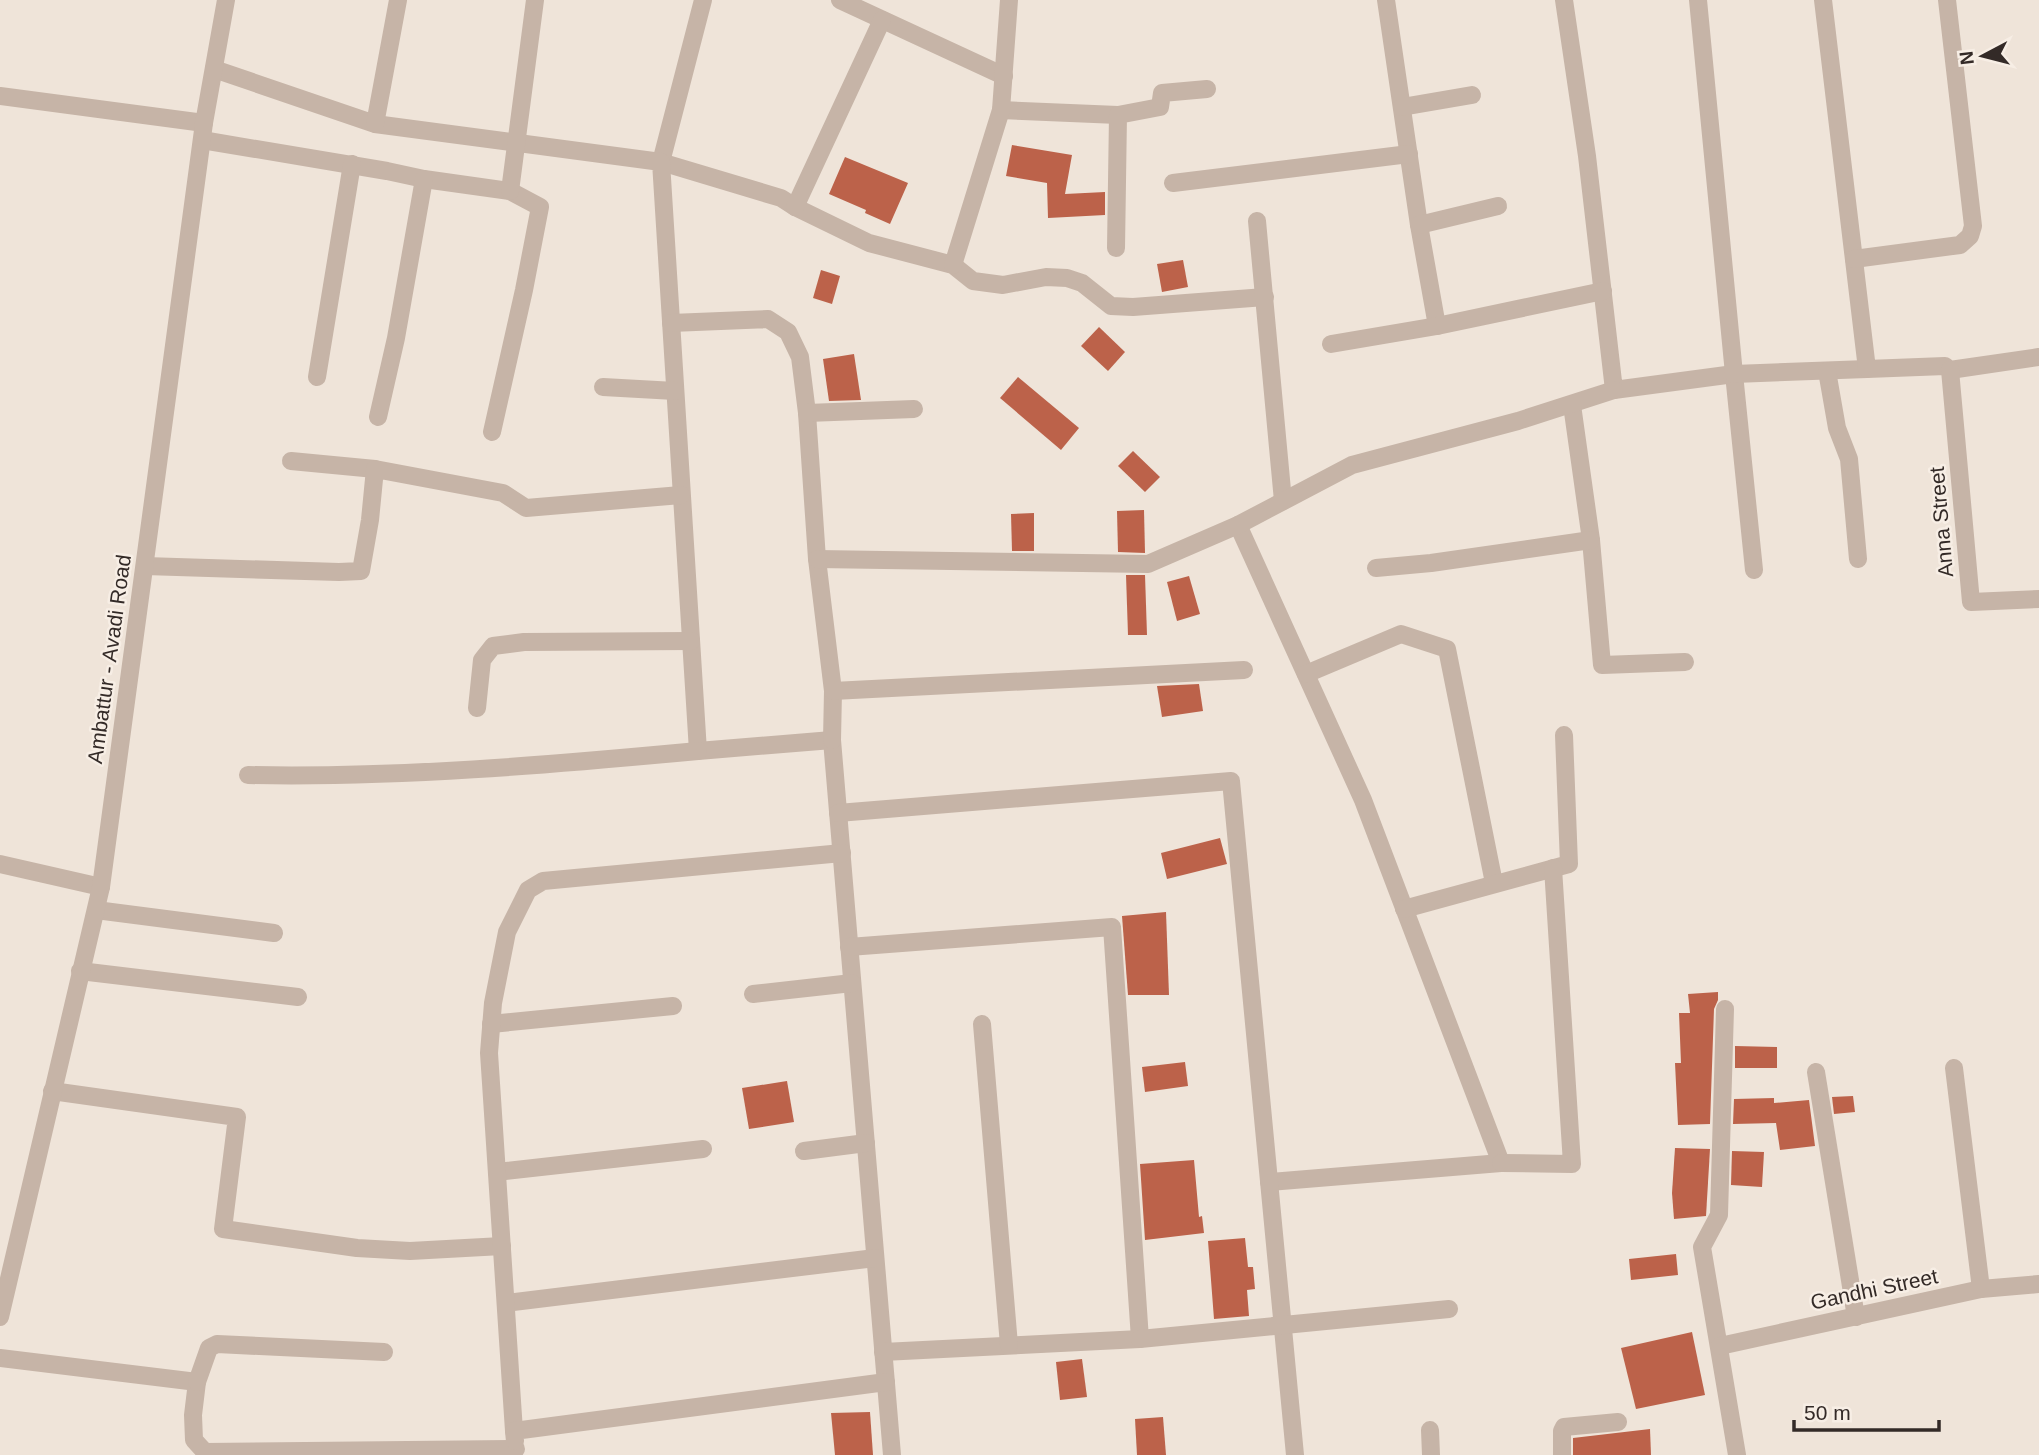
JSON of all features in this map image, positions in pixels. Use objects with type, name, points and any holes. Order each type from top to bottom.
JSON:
[{"type":"street","name":"Ambattur - Avadi Road","points":[[0,1317],[101,887],[203,131],[226,0]]},
{"type":"street","points":[[374,124],[398,0]]},
{"type":"street","points":[[510,191],[535,0]]},
{"type":"street","points":[[698,751],[661,162],[703,0]]},
{"type":"street","points":[[840,0],[1004,76]]},
{"type":"street","points":[[953,265],[1001,110],[1009,0]]},
{"type":"street","points":[[1386,0],[1419,225],[1437,326]]},
{"type":"street","points":[[1564,0],[1587,156],[1614,390]]},
{"type":"street","points":[[1698,0],[1754,570]]},
{"type":"street","points":[[1823,0],[1867,369]]},
{"type":"street","points":[[1854,259],[1960,245],[1970,236],[1973,226],[1947,0]]},
{"type":"street","points":[[795,207],[882,20]]},
{"type":"street","points":[[214,69],[374,124],[661,162],[781,198],[869,243],[953,265],[974,281],[1003,285],[1046,277],[1067,278],[1082,283],[1111,306],[1133,307],[1265,297]]},
{"type":"street","points":[[1001,110],[1118,115],[1160,107],[1161,93],[1207,89]]},
{"type":"street","points":[[1402,107],[1472,95]]},
{"type":"street","points":[[0,96],[203,131],[424,179],[510,191],[540,207],[492,432]]},
{"type":"street","points":[[1116,248],[1118,115]]},
{"type":"street","points":[[1173,183],[1409,154]]},
{"type":"street","points":[[317,377],[352,164]]},
{"type":"street","points":[[378,417],[396,338],[424,179]]},
{"type":"street","points":[[1419,225],[1498,206]]},
{"type":"street","points":[[1257,221],[1283,501]]},
{"type":"street","points":[[1331,344],[1437,326],[1603,291]]},
{"type":"street","points":[[671,323],[768,319],[788,332],[800,357],[807,413],[817,559],[833,691],[832,740],[892,1455]]},
{"type":"street","points":[[817,559],[1148,564],[1238,525],[1352,465],[1572,405],[1614,390],[1734,374],[1945,366],[1950,370],[2039,356]]},
{"type":"street","name":"Anna Street","points":[[1950,370],[1971,602],[2039,599]]},
{"type":"street","points":[[1827,371],[1837,428],[1849,459],[1858,559]]},
{"type":"street","points":[[603,387],[675,391]]},
{"type":"street","points":[[1572,405],[1591,540],[1602,665],[1685,662]]},
{"type":"street","points":[[807,413],[914,409]]},
{"type":"street","points":[[290,461],[375,469],[503,493],[526,508],[681,495]]},
{"type":"street","points":[[145,566],[360,571],[370,520],[375,469]]},
{"type":"street","points":[[1238,525],[1363,800],[1501,1163]]},
{"type":"street","points":[[1376,568],[1431,563],[1591,540]]},
{"type":"street","points":[[1306,674],[1401,634],[1447,649],[1494,883]]},
{"type":"street","points":[[477,708],[482,660],[493,646],[524,642],[691,641]]},
{"type":"street","points":[[833,691],[1244,670]]},
{"type":"street","points":[[1404,909],[1569,864],[1564,735]]},
{"type":"street","points":[[248,775],[341,777],[451,771],[832,740]]},
{"type":"street","points":[[838,813],[1231,781],[1295,1455],[1286,1455]]},
{"type":"street","points":[[516,1445],[489,1053],[493,1003],[507,932],[528,890],[542,881],[842,853]]},
{"type":"street","points":[[0,864],[101,887]]},
{"type":"street","points":[[1269,1182],[1501,1163],[1572,1164],[1553,868]]},
{"type":"street","points":[[96,910],[274,933]]},
{"type":"street","points":[[849,947],[1112,927],[1140,1339]]},
{"type":"street","points":[[80,971],[298,997]]},
{"type":"street","points":[[753,994],[852,983]]},
{"type":"street","points":[[491,1024],[673,1006]]},
{"type":"street","points":[[1725,1009],[1719,1215],[1702,1247],[1737,1455]]},
{"type":"street","points":[[982,1024],[1009,1345]]},
{"type":"street","points":[[1954,1068],[1981,1289]]},
{"type":"street","points":[[1816,1072],[1856,1317]]},
{"type":"street","points":[[52,1091],[237,1117],[223,1229],[358,1248],[411,1251],[502,1246]]},
{"type":"street","points":[[804,1152],[866,1143]]},
{"type":"street","points":[[497,1172],[703,1149]]},
{"type":"street","points":[[506,1304],[876,1258]]},
{"type":"street","name":"Gandhi Street","points":[[1720,1346],[1981,1289],[2039,1284]]},
{"type":"street","points":[[883,1352],[1140,1339],[1283,1323],[1449,1309]]},
{"type":"street","points":[[384,1352],[217,1344],[209,1349],[197,1382],[193,1415],[194,1440],[205,1452],[516,1445],[886,1382]]},
{"type":"street","points":[[0,1358],[197,1382]]},
{"type":"street","points":[[1562,1455],[1562,1432],[1566,1426],[1618,1422]]},
{"type":"street","points":[[1430,1430],[1431,1455]]},
{"type":"building","points":[[1012,145],[1072,155],[1065,194],[1105,192],[1105,215],[1048,218],[1047,183],[1006,176]]},
{"type":"building","points":[[845,157],[908,183],[890,224],[829,194]]},
{"type":"building","points":[[1183,260],[1188,287],[1162,292],[1157,264]]},
{"type":"building","points":[[821,270],[840,276],[832,304],[813,298]]},
{"type":"building","points":[[1099,327],[1125,352],[1108,371],[1081,346]]},
{"type":"building","points":[[854,354],[861,400],[829,401],[823,359]]},
{"type":"building","points":[[1018,377],[1079,428],[1061,450],[1000,398]]},
{"type":"building","points":[[1133,451],[1160,477],[1145,492],[1118,466]]},
{"type":"building","points":[[1144,510],[1145,553],[1118,552],[1117,511]]},
{"type":"building","points":[[1034,513],[1034,551],[1012,551],[1011,514]]},
{"type":"building","points":[[1126,575],[1145,575],[1147,635],[1128,635]]},
{"type":"building","points":[[1189,576],[1200,614],[1177,621],[1167,582]]},
{"type":"building","points":[[1199,684],[1203,711],[1162,717],[1157,686]]},
{"type":"building","points":[[1220,838],[1227,864],[1167,879],[1161,853]]},
{"type":"building","points":[[1166,912],[1169,995],[1128,995],[1122,916]]},
{"type":"building","points":[[1718,992],[1714,1009],[1710,1124],[1678,1125],[1675,1063],[1681,1063],[1679,1013],[1690,1013],[1688,994]]},
{"type":"building","points":[[1735,1046],[1777,1047],[1777,1068],[1735,1068]]},
{"type":"building","points":[[1185,1062],[1188,1086],[1145,1092],[1142,1067]]},
{"type":"building","points":[[787,1081],[794,1122],[749,1129],[742,1088]]},
{"type":"building","points":[[1853,1096],[1855,1112],[1834,1114],[1832,1097]]},
{"type":"building","points":[[1774,1098],[1774,1103],[1809,1100],[1815,1146],[1780,1150],[1776,1123],[1733,1124],[1734,1099]]},
{"type":"building","points":[[1675,1148],[1710,1149],[1706,1216],[1674,1219],[1672,1193]]},
{"type":"building","points":[[1732,1151],[1764,1152],[1762,1187],[1731,1185]]},
{"type":"building","points":[[1194,1160],[1199,1217],[1202,1216],[1204,1233],[1145,1240],[1140,1164]]},
{"type":"building","points":[[1245,1238],[1248,1267],[1253,1267],[1255,1289],[1247,1290],[1249,1316],[1214,1319],[1208,1241]]},
{"type":"building","points":[[1676,1254],[1678,1275],[1631,1280],[1629,1259]]},
{"type":"building","points":[[1692,1332],[1705,1395],[1636,1409],[1621,1348]]},
{"type":"building","points":[[1082,1359],[1087,1397],[1060,1400],[1056,1362]]},
{"type":"building","points":[[870,1412],[873,1455],[835,1455],[831,1413]]},
{"type":"building","points":[[1163,1417],[1166,1455],[1137,1455],[1135,1419]]},
{"type":"building","points":[[1650,1429],[1651,1455],[1573,1455],[1573,1438]]}]
